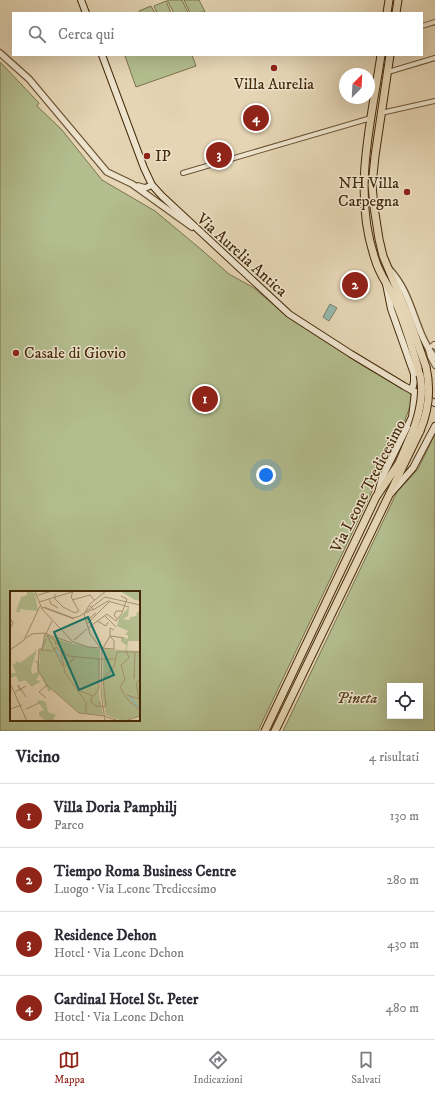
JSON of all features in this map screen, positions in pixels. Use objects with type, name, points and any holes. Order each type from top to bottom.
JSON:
[{"type":"main road","points":[[82,0],[86,12]]},
{"type":"main road","points":[[387,12],[389,0]]},
{"type":"main road","points":[[396,12],[398,0]]},
{"type":"main road","points":[[102,56],[135,147],[152,185],[199,232]]},
{"type":"main road","name":"Via Leone Tredicesimo","points":[[275,731],[390,494],[417,430],[421,405],[422,390],[420,375],[400,315],[377,265],[370,244],[366,224],[364,203],[364,164],[381,56]]},
{"type":"main road","name":"Via Leone Tredicesimo","points":[[265,731],[376,497],[398,463],[427,411],[429,397],[426,368],[407,313],[381,248],[372,185],[374,156],[390,56]]},
{"type":"main road","name":"Via Aurelia Antica","points":[[199,232],[289,314],[341,348],[413,391],[435,402]]},
{"type":"main road","points":[[376,497],[382,478],[412,417],[415,402],[413,391],[414,374],[391,309],[386,282]]},
{"type":"main road","points":[[390,494],[407,477],[413,468],[435,426]]},
{"type":"street","points":[[423,26],[435,22]]},
{"type":"street","name":"Via Aurelia Antica","points":[[0,53],[29,79],[105,170],[132,184],[199,232]]},
{"type":"street","points":[[387,73],[435,58]]},
{"type":"street","points":[[380,113],[435,101]]},
{"type":"street","points":[[183,173],[371,118]]},
{"type":"street","points":[[132,184],[145,188],[152,185]]},
{"type":"street","points":[[387,266],[401,283],[414,311],[430,357],[435,366]]},
{"type":"street","points":[[428,349],[435,344]]},
{"type":"street","points":[[428,349],[435,358]]},
{"type":"green space","points":[[167,0],[182,0],[188,12],[173,12]]},
{"type":"green space","points":[[184,0],[199,0],[205,12],[190,12]]},
{"type":"green space","points":[[166,1],[171,12],[157,12],[154,6]]},
{"type":"green space","points":[[151,6],[154,12],[140,12]]},
{"type":"green space","points":[[125,56],[192,56],[196,66],[136,87]]},
{"type":"green space","points":[[0,62],[39,103],[37,106],[62,130],[102,180],[155,211],[229,274],[254,288],[289,318],[365,367],[411,393],[411,404],[402,428],[258,731],[0,731]]},
{"type":"green space","name":"Pineta","points":[[435,434],[435,731],[283,731],[397,492],[418,469]]},
{"type":"water","points":[[330,304],[337,308],[329,321],[323,317]]},
{"type":"place","name":"Villa Aurelia","points":[[274,68]]},
{"type":"place","name":"Cardinal Hotel St. Peter","points":[[256,118]]},
{"type":"place","name":"Residence Dehon","points":[[219,155]]},
{"type":"place","name":"IP","points":[[147,156]]},
{"type":"place","name":"NH Villa Carpegna","points":[[407,192]]},
{"type":"place","name":"Tiempo Roma Business Centre","points":[[355,285]]},
{"type":"place","name":"Casale di Giovio","points":[[16,353]]},
{"type":"place","name":"Villa Doria Pamphilj","points":[[205,399]]}]
